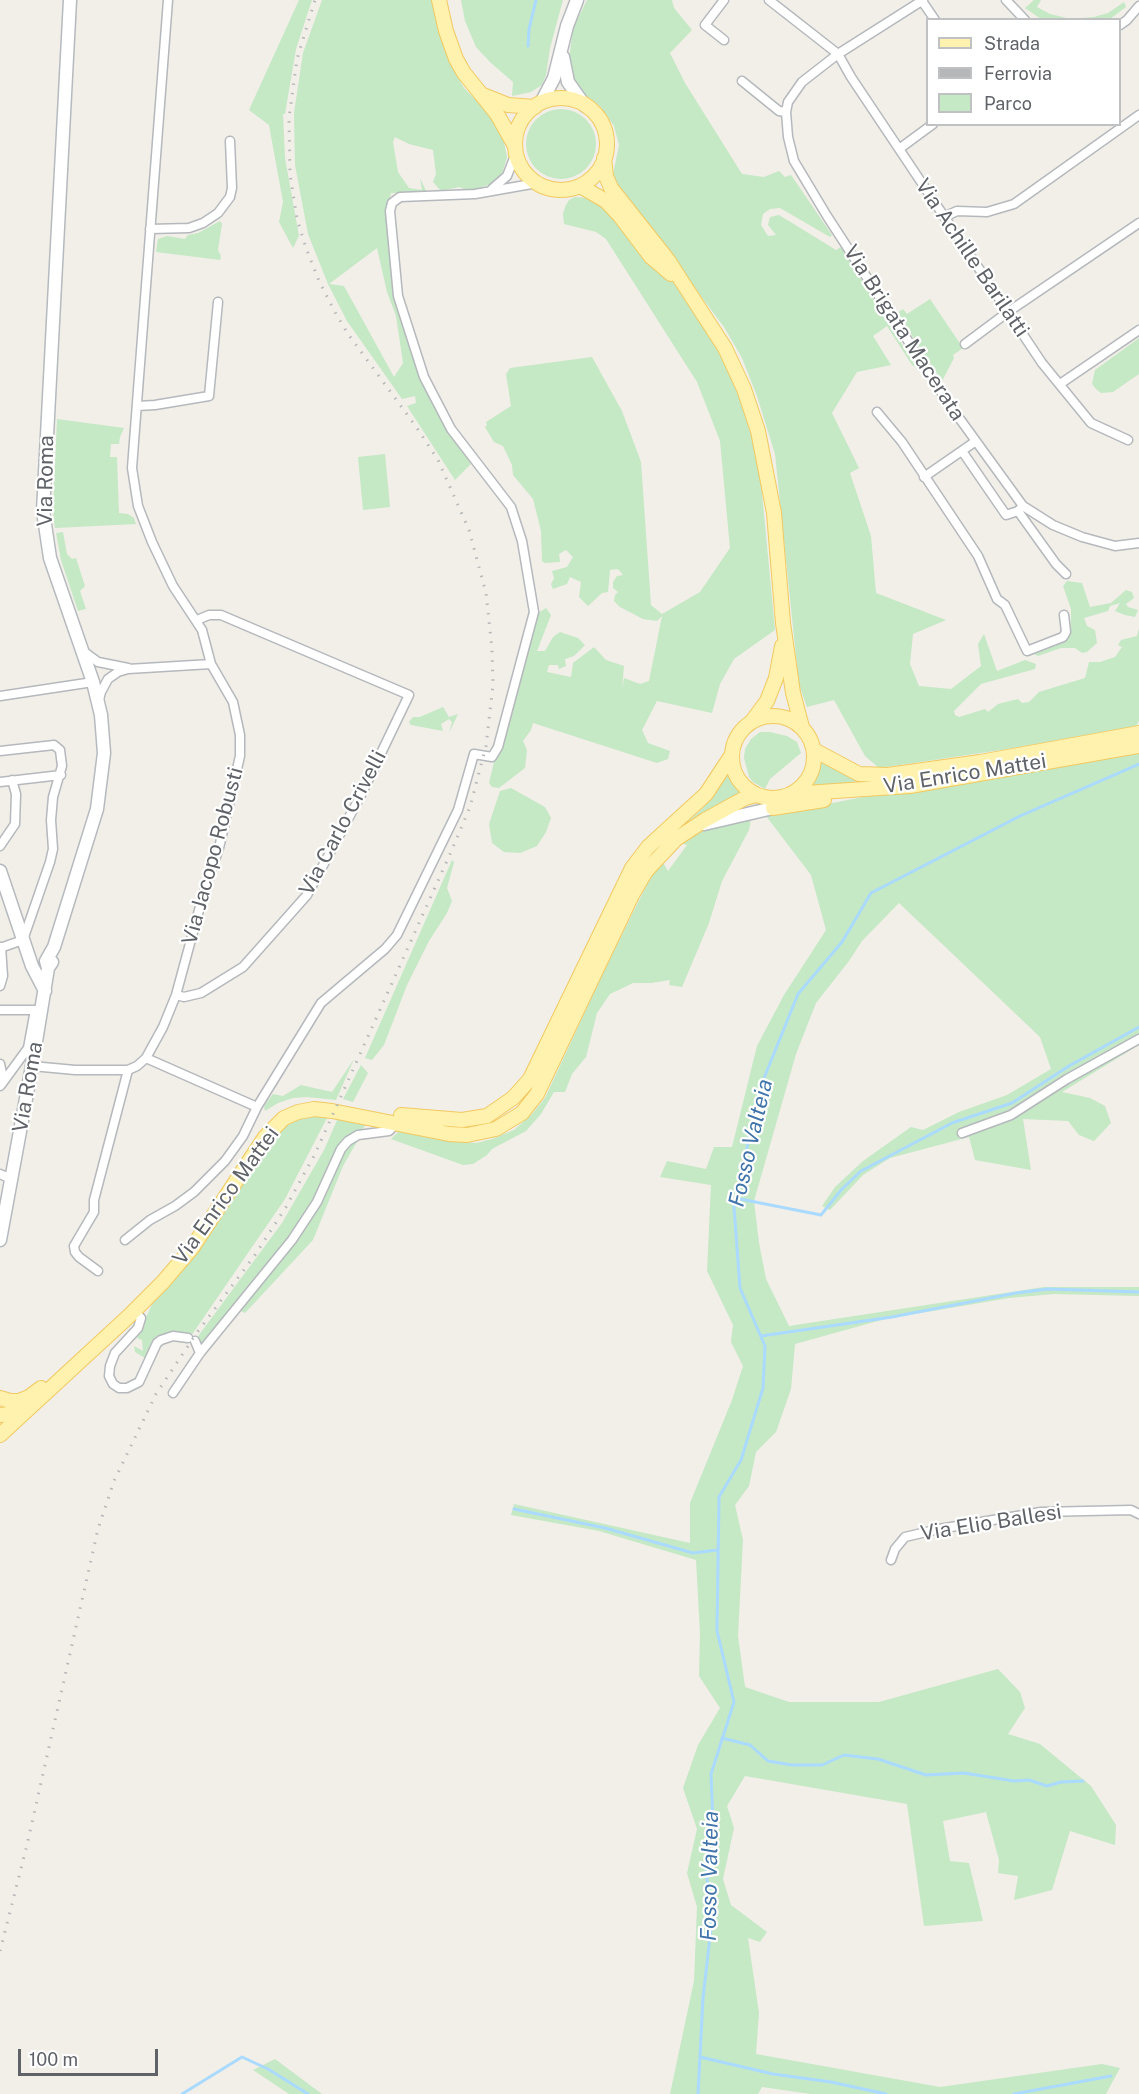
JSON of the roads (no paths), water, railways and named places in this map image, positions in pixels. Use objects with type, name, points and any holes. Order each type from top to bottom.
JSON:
[{"type":"main road","name":"Via Roma","points":[[0,1240],[5,1177],[32,1066],[38,1010],[45,992],[47,966],[100,794],[104,736],[93,682],[50,558],[43,511],[70,0]]},
{"type":"main road","points":[[439,0],[446,31],[456,59],[464,73],[497,114],[516,149],[523,170],[537,183],[557,190],[580,186],[595,175],[604,158]]},
{"type":"main road","points":[[516,149],[520,124],[538,105],[554,78],[567,26],[577,0]]},
{"type":"main road","points":[[562,50],[568,82],[604,128],[606,176],[611,188],[652,238],[682,283],[725,348],[744,389],[758,430],[774,513],[783,623],[794,693],[808,738],[813,765],[809,777],[799,789],[790,794],[766,799],[754,812],[694,827]]},
{"type":"main road","points":[[482,94],[508,105],[538,105],[563,99],[585,106]]},
{"type":"main road","points":[[580,186],[606,201],[651,257],[682,283]]},
{"type":"main road","points":[[783,623],[782,654],[767,701],[753,720],[739,732],[732,748],[732,765],[738,780],[749,791],[766,799],[910,786]]},
{"type":"main road","points":[[753,720],[765,716],[780,716],[792,720],[808,738]]},
{"type":"main road","name":"Via Enrico Mattei","points":[[808,738],[859,774],[888,776],[1139,733]]},
{"type":"main road","name":"Via Enrico Mattei","points":[[790,794],[910,786],[1139,746]]},
{"type":"main road","name":"Via Enrico Mattei","points":[[0,1398],[20,1401],[37,1391],[141,1296],[186,1246],[266,1125],[281,1112],[304,1105],[315,1105],[411,1117],[462,1120],[487,1116],[513,1098],[530,1080],[632,868],[648,847],[706,794],[731,756]]},
{"type":"main road","name":"Via Enrico Mattei","points":[[0,1435],[163,1282],[192,1248],[265,1137],[284,1118],[314,1109],[449,1134],[467,1135],[496,1129],[522,1113],[537,1094],[632,895],[646,871],[676,839],[694,827],[745,798],[766,799]]},
{"type":"main road","points":[[0,871],[28,946],[32,966],[45,992]]},
{"type":"main road","points":[[28,946],[42,952],[54,947]]},
{"type":"main road","points":[[28,946],[47,966]]},
{"type":"main road","points":[[0,1415],[24,1412]]},
{"type":"street","name":"Via Jacopo Robusti","points":[[128,1070],[146,1058],[163,1027],[176,995],[219,848],[240,756],[238,724],[233,702],[211,664],[197,620],[166,574],[138,506],[132,468],[168,0]]},
{"type":"street","points":[[724,0],[705,25],[724,40]]},
{"type":"street","points":[[769,0],[838,54]]},
{"type":"street","points":[[742,81],[779,111],[786,112],[793,93],[805,78],[838,54],[923,0],[934,18]]},
{"type":"street","points":[[1005,0],[1023,18]]},
{"type":"street","points":[[1121,24],[1139,6]]},
{"type":"street","name":"Via Achille Barilatti","points":[[838,54],[851,77],[1042,363],[1091,423],[1128,440]]},
{"type":"street","name":"Via Brigata Macerata","points":[[786,112],[788,137],[797,167],[932,378],[1021,508],[1082,537],[1115,546],[1139,543]]},
{"type":"street","points":[[945,216],[957,211],[987,212],[1014,204],[1139,115]]},
{"type":"street","points":[[899,149],[930,126]]},
{"type":"street","points":[[150,229],[189,228],[203,223],[218,213],[230,197],[232,188],[230,141]]},
{"type":"street","points":[[486,192],[507,176],[512,167],[516,149]]},
{"type":"street","points":[[125,1240],[150,1220],[194,1192],[225,1161],[243,1136],[257,1107],[321,1004],[385,949],[397,935],[458,810],[474,754],[492,757],[498,747],[534,612],[522,542],[511,507],[451,429],[424,377],[398,296],[390,211],[392,203],[400,197],[486,192],[537,183]]},
{"type":"street","points":[[965,344],[1139,223]]},
{"type":"street","points":[[137,406],[209,396],[218,302]]},
{"type":"street","points":[[1059,384],[1139,330]]},
{"type":"street","points":[[877,412],[902,442],[978,556],[997,599],[1005,604],[1027,651],[1063,638],[1066,632],[1064,615]]},
{"type":"street","points":[[924,477],[976,441]]},
{"type":"street","points":[[962,451],[1006,515],[1021,508],[1056,564],[1066,574]]},
{"type":"street","name":"Via Carlo Crivelli","points":[[176,995],[184,997],[201,993],[243,967],[307,896],[360,797],[409,696],[221,615],[209,615],[197,620]]},
{"type":"street","points":[[83,651],[98,662],[129,669]]},
{"type":"street","points":[[99,704],[101,692],[108,679],[118,672],[129,669],[211,664]]},
{"type":"street","points":[[0,696],[93,682]]},
{"type":"street","points":[[0,751],[54,745],[60,750],[62,756],[61,775],[53,797],[51,820],[53,849],[28,946],[1,948],[3,976],[0,986]]},
{"type":"street","points":[[0,782],[61,775]]},
{"type":"street","points":[[0,846],[15,824],[16,794],[12,780]]},
{"type":"street","points":[[0,1010],[38,1010],[28,1048],[0,1086]]},
{"type":"street","points":[[962,1133],[1011,1115],[1067,1079],[1139,1039]]},
{"type":"street","points":[[146,1058],[257,1107]]},
{"type":"street","points":[[0,1064],[2,1073],[0,1086]]},
{"type":"street","points":[[32,1066],[75,1070],[128,1070],[93,1200],[94,1212],[74,1246],[79,1257],[98,1271]]},
{"type":"street","points":[[173,1393],[200,1353],[292,1240],[317,1202],[340,1149],[358,1135],[389,1131],[397,1123]]},
{"type":"street","points":[[134,1311],[141,1318],[138,1328],[115,1353],[110,1366],[109,1376],[113,1384],[119,1388],[127,1388],[139,1382],[157,1343],[161,1340],[173,1336],[192,1340],[200,1353]]},
{"type":"street","name":"Via Elio Ballesi","points":[[891,1560],[894,1549],[905,1537],[939,1528],[1041,1512],[1131,1510],[1139,1514]]},
{"type":"waterway","points":[[528,46],[529,29],[536,0]]},
{"type":"waterway","name":"Fosso Valteia","points":[[698,2094],[703,1998],[711,1928],[706,1864],[713,1823],[711,1774],[734,1702],[717,1631],[719,1497],[741,1460],[763,1388],[765,1346],[740,1288],[734,1207],[760,1088],[798,994],[842,942],[871,893],[1020,816],[1139,764]]},
{"type":"waterway","points":[[735,1198],[821,1215],[842,1189],[861,1171],[952,1123],[1012,1103],[1069,1066],[1139,1027]]},
{"type":"waterway","points":[[761,1336],[892,1317],[1048,1289],[1139,1292]]},
{"type":"waterway","points":[[514,1509],[605,1528],[693,1553],[717,1550]]},
{"type":"waterway","points":[[722,1738],[750,1745],[768,1761],[792,1765],[822,1765],[844,1755],[878,1759],[926,1775],[964,1773],[1014,1781],[1029,1780],[1047,1786],[1061,1782],[1083,1781]]},
{"type":"waterway","points":[[182,2094],[242,2057],[268,2069],[308,2094]]},
{"type":"waterway","points":[[700,2057],[773,2074],[831,2082],[886,2094]]},
{"type":"waterway","points":[[1014,2094],[1111,2076]]},
{"type":"railway","points":[[0,1951],[27,1845],[98,1529],[114,1481],[156,1394],[196,1334],[255,1255],[286,1207],[315,1154],[470,807],[486,746],[493,685],[492,649],[486,593],[469,530],[438,460],[336,314],[319,281],[297,219],[290,174],[289,118],[297,59],[315,0]]}]
